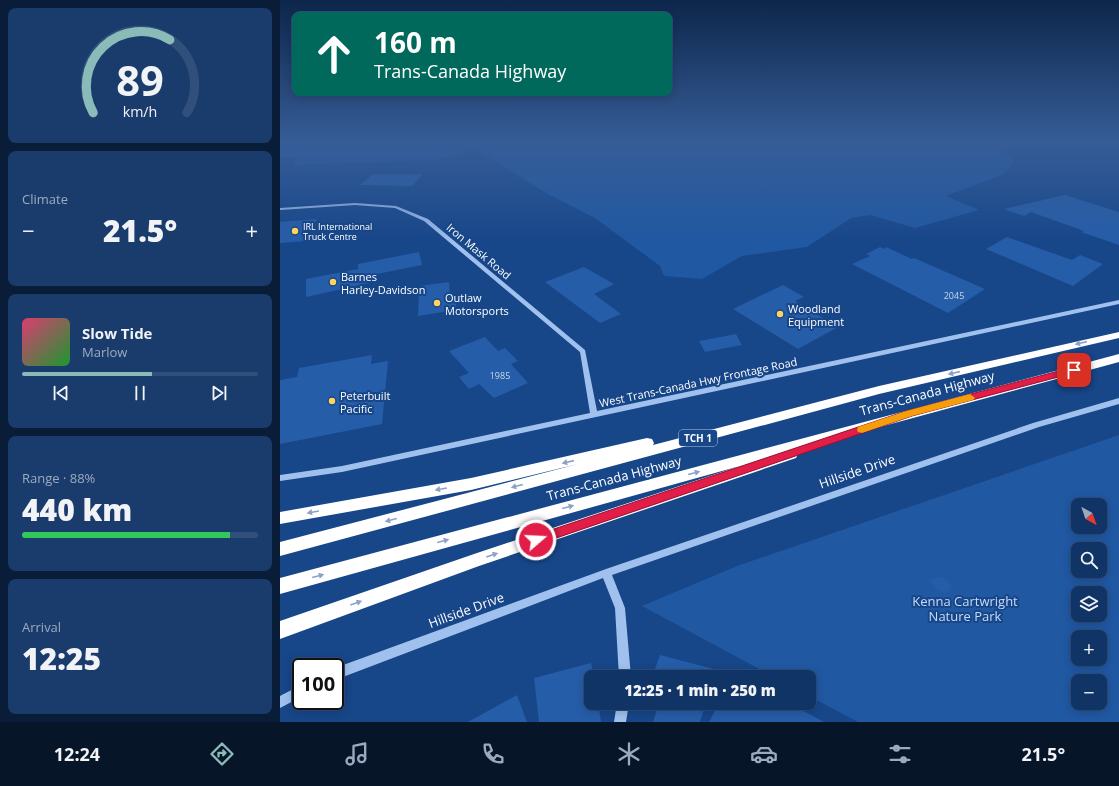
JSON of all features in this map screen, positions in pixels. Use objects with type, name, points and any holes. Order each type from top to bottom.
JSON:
[{"type":"highway","name":"Trans-Canada Highway","points":[[280,549],[879,390],[1119,335]]},
{"type":"highway","name":"Trans-Canada Highway","points":[[280,586],[1119,358]]},
{"type":"highway","points":[[280,518],[471,484],[879,390]]},
{"type":"highway","points":[[280,630],[484,558],[909,414]]},
{"type":"street","name":"Iron Mask Road","points":[[280,209],[355,204],[396,207],[426,220],[583,351],[594,415]]},
{"type":"street","name":"West Trans-Canada Hwy Frontage Road","points":[[280,478],[342,469],[1119,302]]},
{"type":"street","name":"Hillside Drive","points":[[344,671],[606,573],[1036,425],[1119,401]]},
{"type":"street","points":[[606,573],[620,608],[624,670]]},
{"type":"street","points":[[280,702],[292,696]]},
{"type":"street","points":[[620,722],[622,710]]},
{"type":"green space","points":[[518,176],[1000,176],[946,196],[979,210],[915,228],[870,215],[851,218],[807,247],[742,256],[702,279],[664,276],[660,266],[595,218],[546,193]]},
{"type":"green space","name":"Kenna Cartwright Nature Park","points":[[1119,435],[1119,722],[858,722],[816,700],[816,670],[761,670],[642,606],[737,566]]},
{"type":"building","points":[[371,176],[421,176],[412,186],[360,185]]},
{"type":"building","points":[[1065,195],[1119,212],[1119,245],[1031,212],[1024,216],[1004,209]]},
{"type":"building","name":"IRL International Truck Centre","points":[[317,219],[305,241],[280,243],[280,222]]},
{"type":"building","points":[[1007,237],[1072,260],[1080,255],[1103,264],[1073,286],[986,249]]},
{"type":"building","points":[[880,247],[884,249],[886,247],[912,259],[914,258],[985,289],[948,313],[852,264],[870,256],[866,254]]},
{"type":"building","points":[[419,252],[422,265],[372,275],[373,281],[369,283],[306,297],[306,279],[358,269],[358,264]]},
{"type":"building","points":[[584,267],[614,284],[594,294],[621,314],[600,323],[545,282]]},
{"type":"building","name":"Outlaw Motorsports","points":[[449,282],[450,296],[456,295],[456,310],[418,316],[419,286]]},
{"type":"building","name":"Woodland Equipment","points":[[783,285],[804,297],[795,301],[838,327],[798,349],[733,309]]},
{"type":"building","points":[[736,334],[742,345],[705,352],[699,341]]},
{"type":"building","points":[[485,337],[498,351],[505,348],[518,361],[511,364],[528,383],[494,398],[479,384],[469,389],[459,377],[469,373],[449,351]]},
{"type":"building","name":"Peterbuilt Pacific","points":[[372,355],[371,364],[388,361],[382,424],[280,444],[280,380],[297,377],[299,368]]},
{"type":"building","points":[[940,577],[947,580],[951,585],[950,591],[945,593],[938,590],[929,580]]},
{"type":"building","points":[[660,655],[718,670],[655,670]]},
{"type":"building","points":[[591,663],[592,670],[584,670],[584,710],[599,710],[601,722],[539,722],[534,678]]},
{"type":"building","points":[[517,695],[527,722],[468,722]]},
{"type":"building","points":[[657,710],[704,710],[700,722],[653,722]]},
{"type":"building","points":[[715,710],[802,710],[824,722],[709,722]]},
{"type":"slow traffic","points":[[862,430],[909,414],[970,398]]},
{"type":"place","name":"IRL International Truck Centre","points":[[295,231]]},
{"type":"place","name":"Barnes Harley-Davidson","points":[[333,282]]},
{"type":"place","name":"Outlaw Motorsports","points":[[437,303]]},
{"type":"place","name":"Woodland Equipment","points":[[780,314]]},
{"type":"place","name":"Peterbuilt Pacific","points":[[332,401]]},
{"type":"route","points":[[536,540],[909,414],[1074,370]]}]
